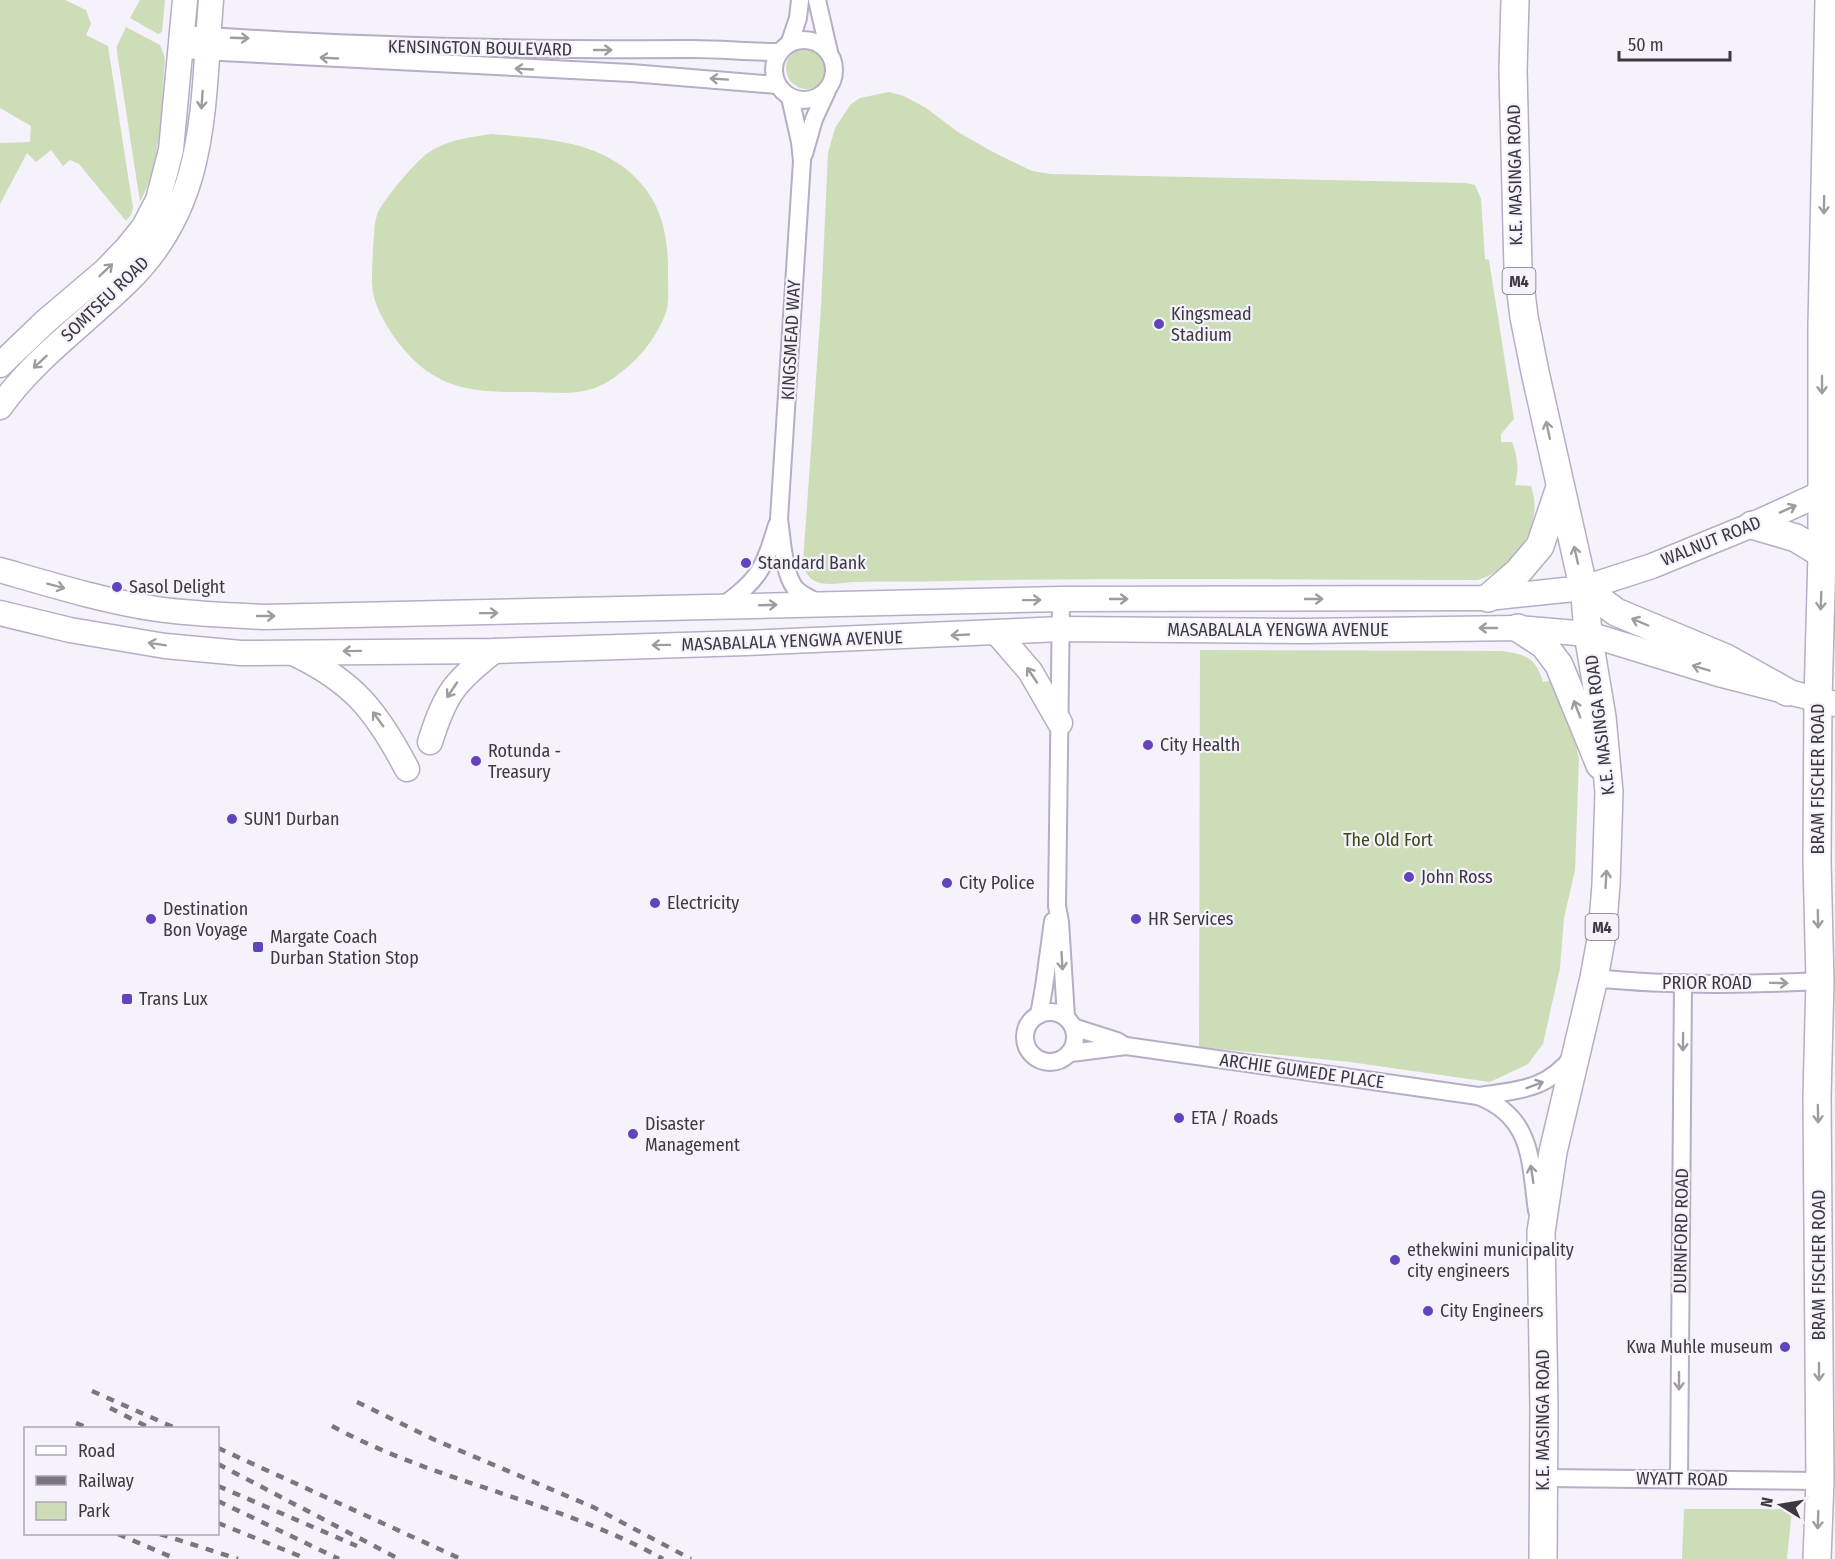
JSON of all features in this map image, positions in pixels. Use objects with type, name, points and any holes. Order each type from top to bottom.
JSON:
[{"type":"highway","points":[[1501,0],[1513,71]]},
{"type":"highway","name":"K.E. MASINGA ROAD","points":[[1515,0],[1513,71],[1518,268],[1524,317],[1584,588],[1588,634],[1602,717],[1608,782],[1606,885],[1602,933],[1594,978],[1553,1152],[1541,1232],[1543,1559]]},
{"type":"highway","name":"BRAM FISCHER ROAD","points":[[1817,1559],[1820,1481],[1817,1097],[1820,981],[1817,861],[1827,702],[1822,554],[1829,489],[1822,326],[1829,0]]},
{"type":"highway","points":[[1822,326],[1835,359]]},
{"type":"highway","points":[[1488,598],[1518,572],[1536,551],[1546,531],[1560,487]]},
{"type":"highway","points":[[1752,525],[1796,538],[1822,554]]},
{"type":"highway","points":[[1584,588],[1616,612],[1726,658],[1787,692]]},
{"type":"highway","points":[[1518,628],[1544,645],[1559,665],[1608,782]]},
{"type":"highway","points":[[1817,861],[1835,830]]},
{"type":"main road","name":"SOMTSEU ROAD","points":[[0,365],[46,321],[105,271],[144,227],[158,200],[171,150],[185,0]]},
{"type":"main road","name":"SOMTSEU ROAD","points":[[0,407],[33,368],[146,264],[173,224],[184,198],[200,140],[211,0]]},
{"type":"main road","name":"WALNUT ROAD","points":[[1584,588],[1652,566],[1752,525],[1829,489]]},
{"type":"main road","name":"MASABALALA YENGWA AVENUE","points":[[0,570],[155,609],[208,615],[263,617],[1060,599],[1488,598],[1584,588]]},
{"type":"main road","name":"MASABALALA YENGWA AVENUE","points":[[0,613],[70,630],[165,646],[241,652],[494,651],[746,644],[1061,629],[1304,632],[1518,628],[1588,634],[1722,675],[1827,702]]},
{"type":"main road","points":[[997,633],[1030,671],[1060,723]]},
{"type":"main road","points":[[430,742],[439,714],[451,691],[467,673],[494,651]]},
{"type":"main road","points":[[290,652],[330,672],[358,696],[385,729],[407,769]]},
{"type":"street","points":[[800,0],[798,18],[773,68],[777,85],[790,97],[798,100],[814,99],[827,90],[834,75],[817,0]]},
{"type":"street","points":[[784,47],[809,40],[823,46],[829,52]]},
{"type":"street","name":"KENSINGTON BOULEVARD","points":[[181,42],[777,85]]},
{"type":"street","name":"KENSINGTON BOULEVARD","points":[[207,44],[531,50],[784,47]]},
{"type":"street","name":"KINGSMEAD WAY","points":[[802,161],[814,120],[827,90]]},
{"type":"street","name":"KINGSMEAD WAY","points":[[790,97],[802,161],[779,519],[784,554],[795,588],[823,605]]},
{"type":"street","name":"KINGSMEAD WAY","points":[[720,607],[756,577],[766,560],[779,519]]},
{"type":"street","points":[[1060,599],[1057,906],[1070,1022],[1076,1040],[1071,1053],[1065,1058],[1049,1063],[1041,1061],[1030,1053],[1025,1034],[1030,1022],[1038,1015],[1053,1012],[1070,1022]]},
{"type":"street","points":[[1038,1015],[1057,906]]},
{"type":"street","name":"PRIOR ROAD","points":[[1594,978],[1683,983],[1820,981]]},
{"type":"street","name":"DURNFORD ROAD","points":[[1679,1479],[1683,983]]},
{"type":"street","name":"ARCHIE GUMEDE PLACE","points":[[1070,1022],[1126,1046]]},
{"type":"street","name":"ARCHIE GUMEDE PLACE","points":[[1071,1053],[1126,1046],[1478,1096],[1494,1102],[1516,1122],[1522,1133],[1529,1155],[1541,1232]]},
{"type":"street","name":"ARCHIE GUMEDE PLACE","points":[[1478,1096],[1534,1087],[1564,1068],[1578,1049]]},
{"type":"street","name":"WYATT ROAD","points":[[1544,1478],[1820,1481]]},
{"type":"green space","points":[[0,0],[65,0],[86,10],[91,24],[86,35],[108,46],[133,208],[126,221],[79,164],[70,160],[63,166],[51,150],[36,162],[27,153],[0,204],[0,143],[30,142],[31,126],[0,108]]},
{"type":"green space","points":[[140,0],[165,0],[162,32],[158,34],[130,18]]},
{"type":"green space","points":[[126,27],[160,45],[165,58],[157,150],[148,185],[140,202],[117,52],[117,46]]},
{"type":"green space","points":[[807,47],[822,53],[828,68],[822,83],[807,89],[792,83],[786,68],[792,53]]},
{"type":"green space","name":"Kingsmead Stadium","points":[[889,92],[904,96],[926,108],[958,132],[1032,171],[1051,174],[1475,185],[1481,199],[1485,259],[1489,260],[1514,419],[1501,434],[1501,442],[1512,442],[1517,464],[1515,485],[1531,486],[1534,501],[1534,516],[1524,544],[1504,566],[1478,580],[1082,579],[829,584],[813,580],[807,574],[803,563],[821,307],[828,153],[835,128],[851,104],[860,98]]},
{"type":"green space","points":[[492,134],[560,141],[593,150],[622,166],[635,177],[654,202],[667,245],[667,309],[658,330],[645,349],[621,373],[602,385],[572,393],[562,393],[492,391],[467,388],[444,381],[415,361],[389,330],[378,308],[373,291],[372,272],[378,212],[408,172],[428,153],[450,142]]},
{"type":"green space","name":"The Old Fort","points":[[1200,650],[1501,651],[1528,658],[1537,667],[1543,682],[1560,678],[1579,759],[1575,870],[1564,918],[1560,968],[1543,1044],[1528,1064],[1490,1082],[1350,1062],[1199,1047]]},
{"type":"green space","points":[[1684,1509],[1792,1509],[1787,1559],[1682,1559]]},
{"type":"railway","points":[[92,1391],[173,1427]]},
{"type":"railway","points":[[357,1402],[435,1440],[593,1507],[691,1559]]},
{"type":"railway","points":[[110,1408],[148,1427]]},
{"type":"railway","points":[[76,1423],[86,1427]]},
{"type":"railway","points":[[332,1426],[413,1463],[582,1522],[663,1559]]},
{"type":"railway","points":[[219,1448],[461,1559]]},
{"type":"railway","points":[[219,1465],[399,1559]]},
{"type":"railway","points":[[219,1486],[357,1546]]},
{"type":"railway","points":[[219,1501],[339,1559]]},
{"type":"railway","points":[[219,1523],[307,1559]]},
{"type":"railway","points":[[120,1535],[176,1559]]},
{"type":"railway","points":[[163,1535],[238,1559]]},
{"type":"place","name":"Kingsmead Stadium","points":[[1159,324]]},
{"type":"place","name":"Standard Bank","points":[[746,563]]},
{"type":"place","name":"Sasol Delight","points":[[117,587]]},
{"type":"place","name":"City Health","points":[[1148,745]]},
{"type":"place","name":"Rotunda - Treasury","points":[[476,761]]},
{"type":"place","name":"SUN1 Durban","points":[[232,819]]},
{"type":"place","name":"John Ross","points":[[1409,877]]},
{"type":"place","name":"City Police","points":[[947,883]]},
{"type":"place","name":"Electricity","points":[[655,903]]},
{"type":"place","name":"Destination Bon Voyage","points":[[151,919]]},
{"type":"place","name":"HR Services","points":[[1136,919]]},
{"type":"place","name":"Margate Coach Durban Station Stop","points":[[258,947]]},
{"type":"place","name":"Trans Lux","points":[[127,999]]},
{"type":"place","name":"ETA / Roads","points":[[1179,1118]]},
{"type":"place","name":"Disaster Management","points":[[633,1134]]},
{"type":"place","name":"ethekwini municipality city engineers","points":[[1395,1260]]},
{"type":"place","name":"City Engineers","points":[[1428,1311]]},
{"type":"place","name":"Kwa Muhle museum","points":[[1785,1347]]}]
